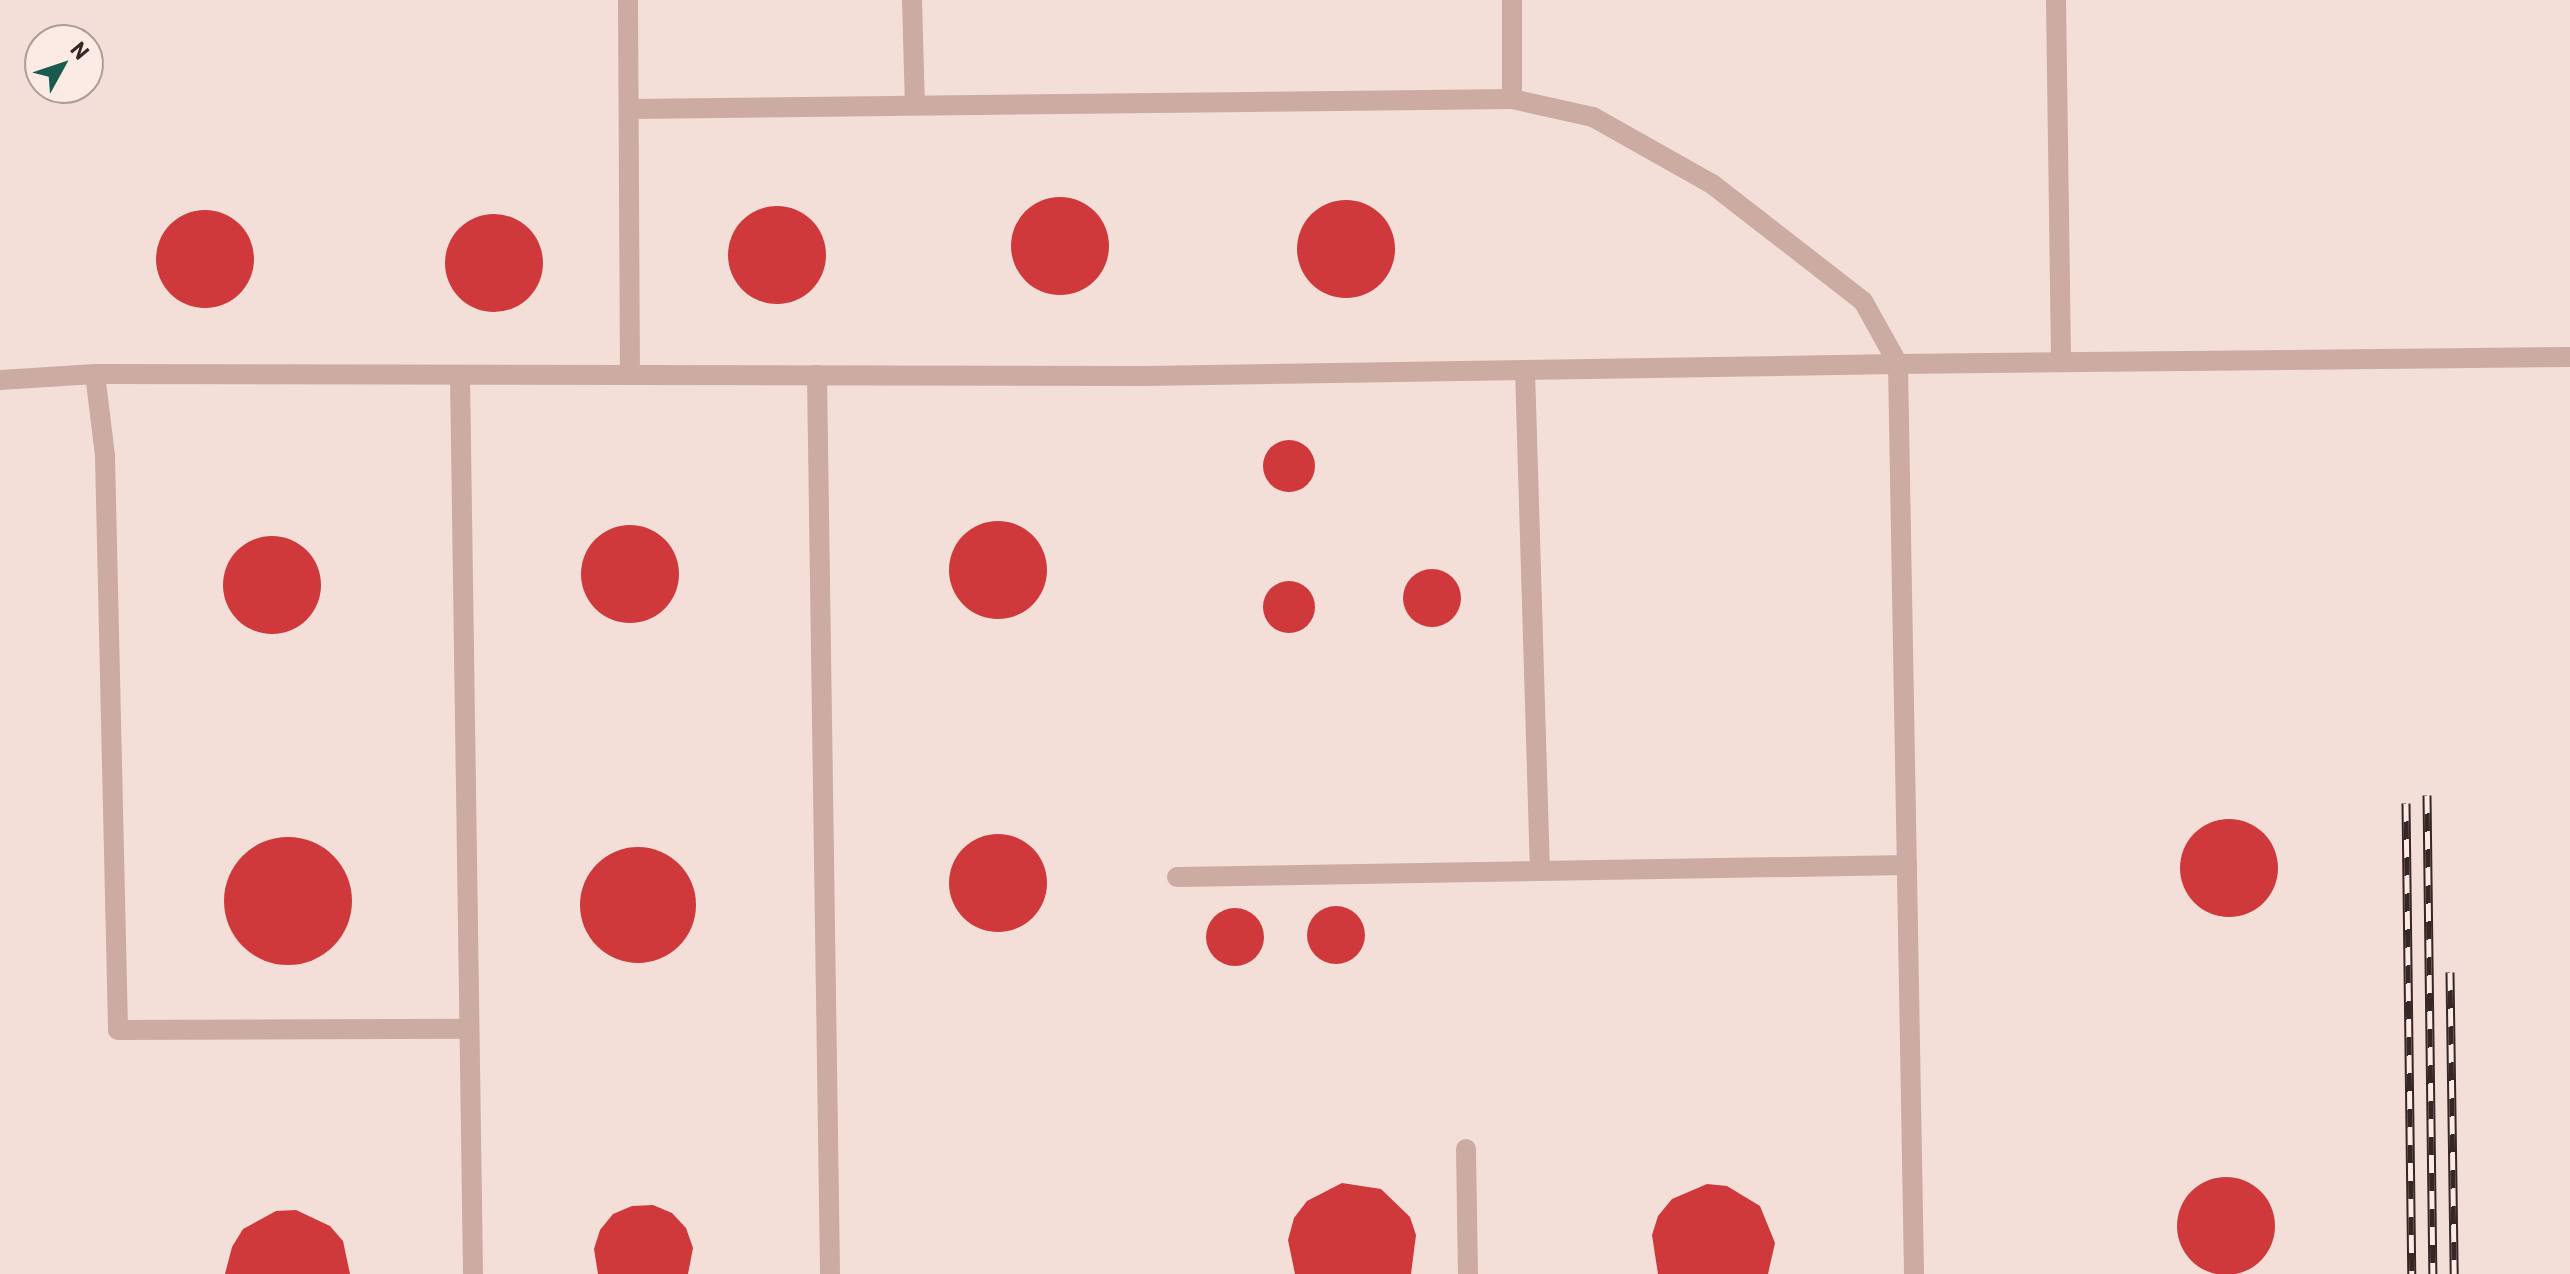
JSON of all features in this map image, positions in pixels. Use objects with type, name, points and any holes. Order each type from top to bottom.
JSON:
[{"type":"lane","points":[[628,0],[630,375]]},
{"type":"lane","points":[[912,0],[915,105]]},
{"type":"lane","points":[[1512,0],[1512,99]]},
{"type":"lane","points":[[2056,0],[2061,362]]},
{"type":"lane","points":[[629,109],[1512,99],[1593,117],[1712,184],[1863,301],[1898,364],[1914,1274]]},
{"type":"lane","points":[[0,380],[95,374],[817,375],[2570,357]]},
{"type":"lane","points":[[1525,370],[1540,871]]},
{"type":"lane","points":[[95,374],[105,456],[118,1030],[468,1029]]},
{"type":"lane","points":[[460,375],[473,1274]]},
{"type":"lane","points":[[817,375],[830,1274]]},
{"type":"lane","points":[[1177,877],[1907,865]]},
{"type":"lane","points":[[1466,1149],[1468,1274]]},
{"type":"building","points":[[1060,197],[1079,201],[1095,211],[1105,227],[1109,246],[1105,265],[1095,281],[1079,291],[1060,295],[1041,291],[1025,281],[1015,265],[1011,246],[1015,227],[1025,211],[1041,201]]},
{"type":"building","points":[[1346,200],[1365,204],[1381,214],[1391,230],[1395,249],[1391,268],[1381,284],[1365,294],[1346,298],[1327,294],[1311,284],[1301,268],[1297,249],[1301,230],[1311,214],[1327,204]]},
{"type":"building","points":[[777,206],[796,210],[812,220],[822,236],[826,255],[822,274],[812,290],[796,300],[777,304],[758,300],[742,290],[732,274],[728,255],[732,236],[742,220],[758,210]]},
{"type":"building","points":[[205,210],[224,214],[240,224],[250,240],[254,259],[250,278],[240,294],[224,304],[205,308],[186,304],[170,294],[160,278],[156,259],[160,240],[170,224],[186,214]]},
{"type":"building","points":[[494,214],[513,218],[529,228],[539,244],[543,263],[539,282],[529,298],[513,308],[494,312],[475,308],[459,298],[449,282],[445,263],[449,244],[459,228],[475,218]]},
{"type":"building","points":[[1289,440],[1308,447],[1315,466],[1308,485],[1289,492],[1270,485],[1263,466],[1270,447]]},
{"type":"building","points":[[998,521],[1017,525],[1033,535],[1043,551],[1047,570],[1043,589],[1033,605],[1017,615],[998,619],[979,615],[963,605],[953,589],[949,570],[953,551],[963,535],[979,525]]},
{"type":"building","points":[[630,525],[649,529],[665,539],[675,555],[679,574],[675,593],[665,609],[649,619],[630,623],[611,619],[595,609],[585,593],[581,574],[585,555],[595,539],[611,529]]},
{"type":"building","points":[[272,536],[291,540],[307,550],[317,566],[321,585],[317,604],[307,620],[291,630],[272,634],[253,630],[237,620],[227,604],[223,585],[227,566],[237,550],[253,540]]},
{"type":"building","points":[[1432,569],[1452,578],[1461,598],[1452,618],[1432,627],[1412,618],[1403,598],[1412,578]]},
{"type":"building","points":[[1289,581],[1308,588],[1315,607],[1308,626],[1289,633],[1270,626],[1263,607],[1270,588]]},
{"type":"building","points":[[2229,819],[2248,823],[2264,833],[2274,849],[2278,868],[2274,887],[2264,903],[2248,913],[2229,917],[2210,913],[2194,903],[2184,887],[2180,868],[2184,849],[2194,833],[2210,823]]},
{"type":"building","points":[[998,834],[1017,838],[1033,848],[1043,864],[1047,883],[1043,902],[1033,918],[1017,928],[998,932],[979,928],[963,918],[953,902],[949,883],[953,864],[963,848],[979,838]]},
{"type":"building","points":[[288,837],[312,842],[333,856],[347,877],[352,901],[347,925],[333,946],[312,960],[288,965],[264,960],[243,946],[229,925],[224,901],[229,877],[243,856],[264,842]]},
{"type":"building","points":[[638,847],[660,851],[679,864],[692,883],[696,905],[692,927],[679,946],[660,959],[638,963],[616,959],[597,946],[584,927],[580,905],[584,883],[597,864],[616,851]]},
{"type":"building","points":[[1336,906],[1357,914],[1365,935],[1357,956],[1336,964],[1315,956],[1307,935],[1315,914]]},
{"type":"building","points":[[1235,908],[1246,910],[1255,917],[1262,926],[1262,948],[1255,957],[1246,964],[1235,966],[1224,964],[1215,957],[1208,948],[1206,937],[1208,926],[1215,917],[1224,910]]},
{"type":"building","points":[[2226,1177],[2253,1185],[2267,1199],[2275,1226],[2267,1253],[2253,1267],[2226,1275],[2199,1267],[2185,1253],[2177,1226],[2185,1199],[2199,1185]]},
{"type":"building","points":[[1342,1183],[1381,1189],[1410,1217],[1416,1235],[1411,1274],[1295,1274],[1288,1240],[1294,1218],[1307,1201]]},
{"type":"building","points":[[1707,1184],[1727,1186],[1760,1206],[1775,1243],[1768,1274],[1658,1274],[1652,1235],[1658,1216],[1672,1199]]},
{"type":"building","points":[[653,1205],[672,1213],[686,1228],[693,1248],[688,1274],[598,1274],[594,1249],[600,1230],[613,1214],[632,1206]]},
{"type":"building","points":[[296,1210],[330,1226],[343,1241],[350,1274],[225,1274],[232,1247],[243,1229],[276,1211]]},
{"type":"railway","points":[[2427,795],[2433,1274]]},
{"type":"railway","points":[[2406,803],[2412,1274]]},
{"type":"railway","points":[[2450,972],[2454,1274]]}]
